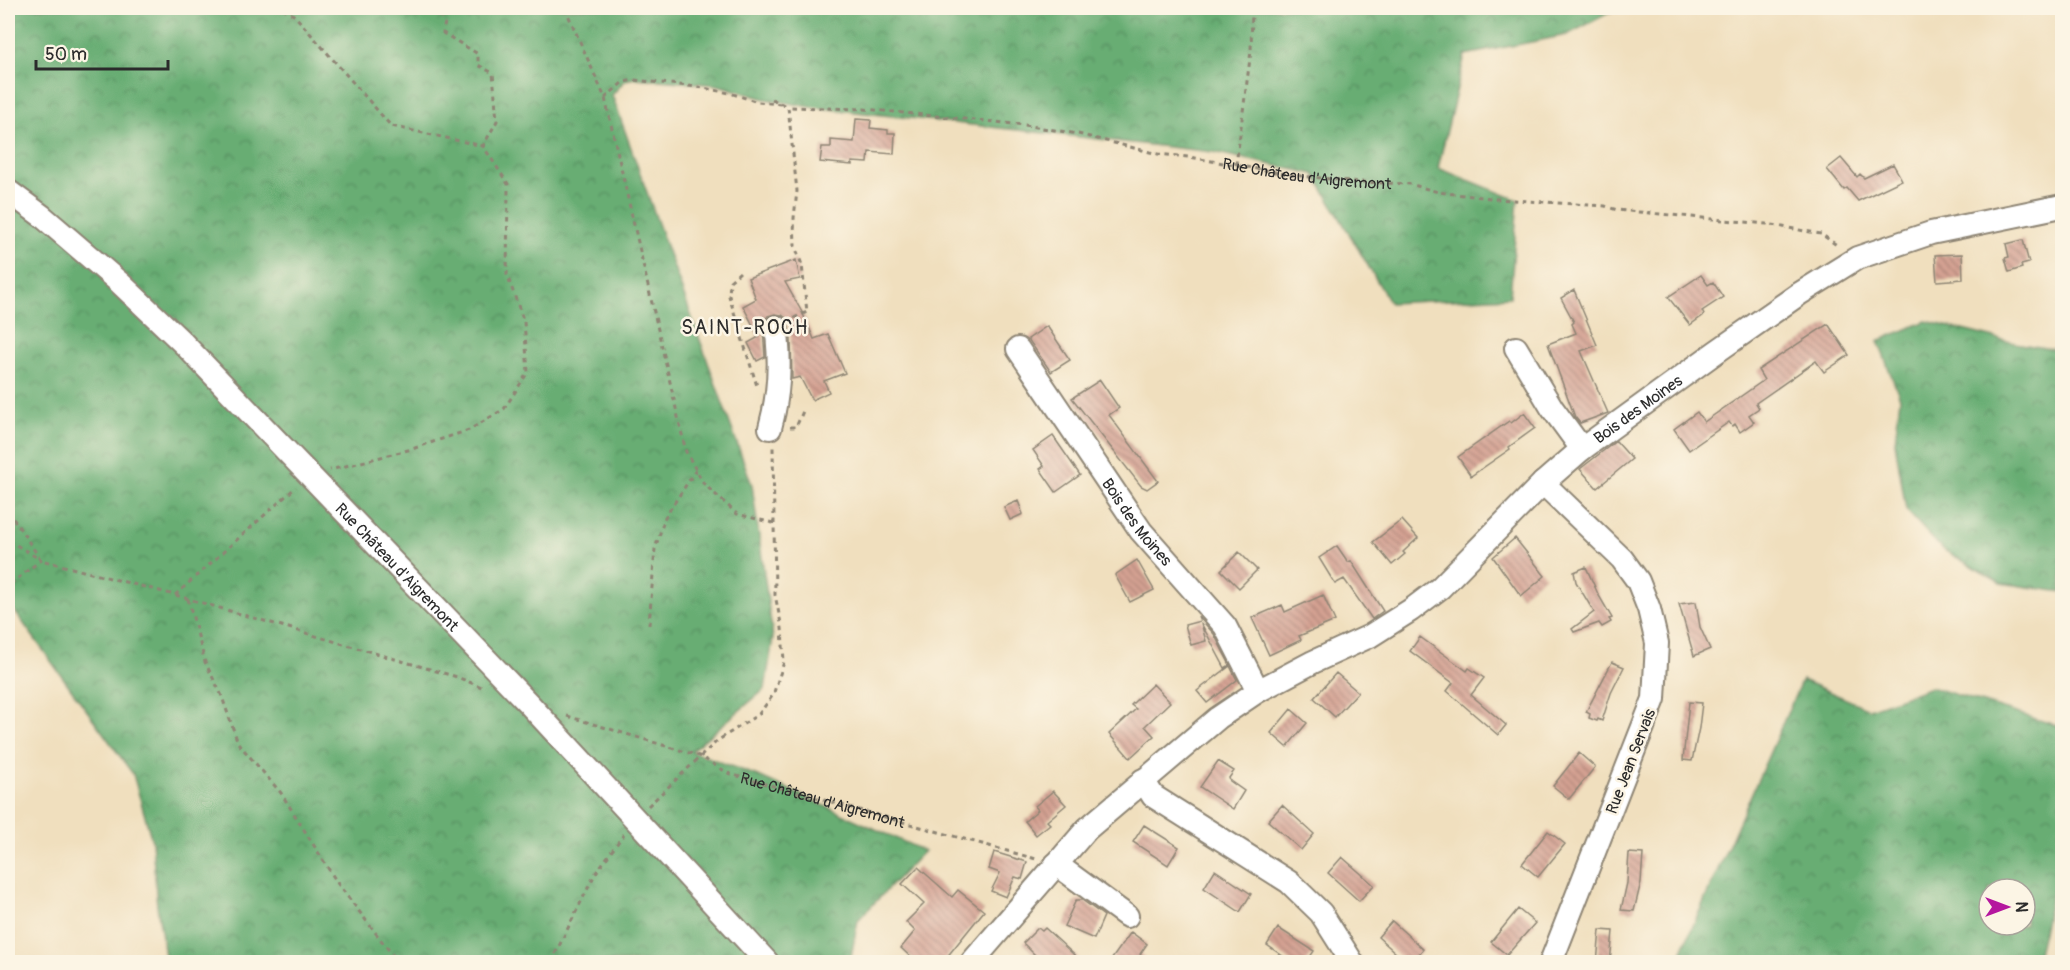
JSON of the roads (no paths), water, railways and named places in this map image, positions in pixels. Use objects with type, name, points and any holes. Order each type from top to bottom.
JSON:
[{"type":"street","name":"Rue Château d'Aigremont","points":[[8,191],[42,216],[120,283],[183,344],[529,704],[767,963]]},
{"type":"street","name":"Bois des Moines","points":[[979,960],[1087,829],[1218,717],[1258,691],[1370,636],[1411,610],[1440,588],[1543,483],[1582,449],[1790,300],[1857,258],[1931,233],[2062,206]]},
{"type":"street","points":[[770,428],[775,409],[780,352],[776,327]]},
{"type":"street","points":[[1516,348],[1552,408],[1582,449]]},
{"type":"street","name":"Bois des Moines","points":[[1018,349],[1141,531],[1225,626],[1258,691]]},
{"type":"street","name":"Rue Jean Servais","points":[[1543,483],[1622,559],[1638,581],[1649,609],[1657,643],[1654,699],[1551,963]]},
{"type":"street","points":[[1143,780],[1153,796],[1289,882],[1321,913],[1352,963]]},
{"type":"street","points":[[1056,864],[1127,916]]},
{"type":"district","name":"SAINT-ROCH","points":[[745,327]]}]
